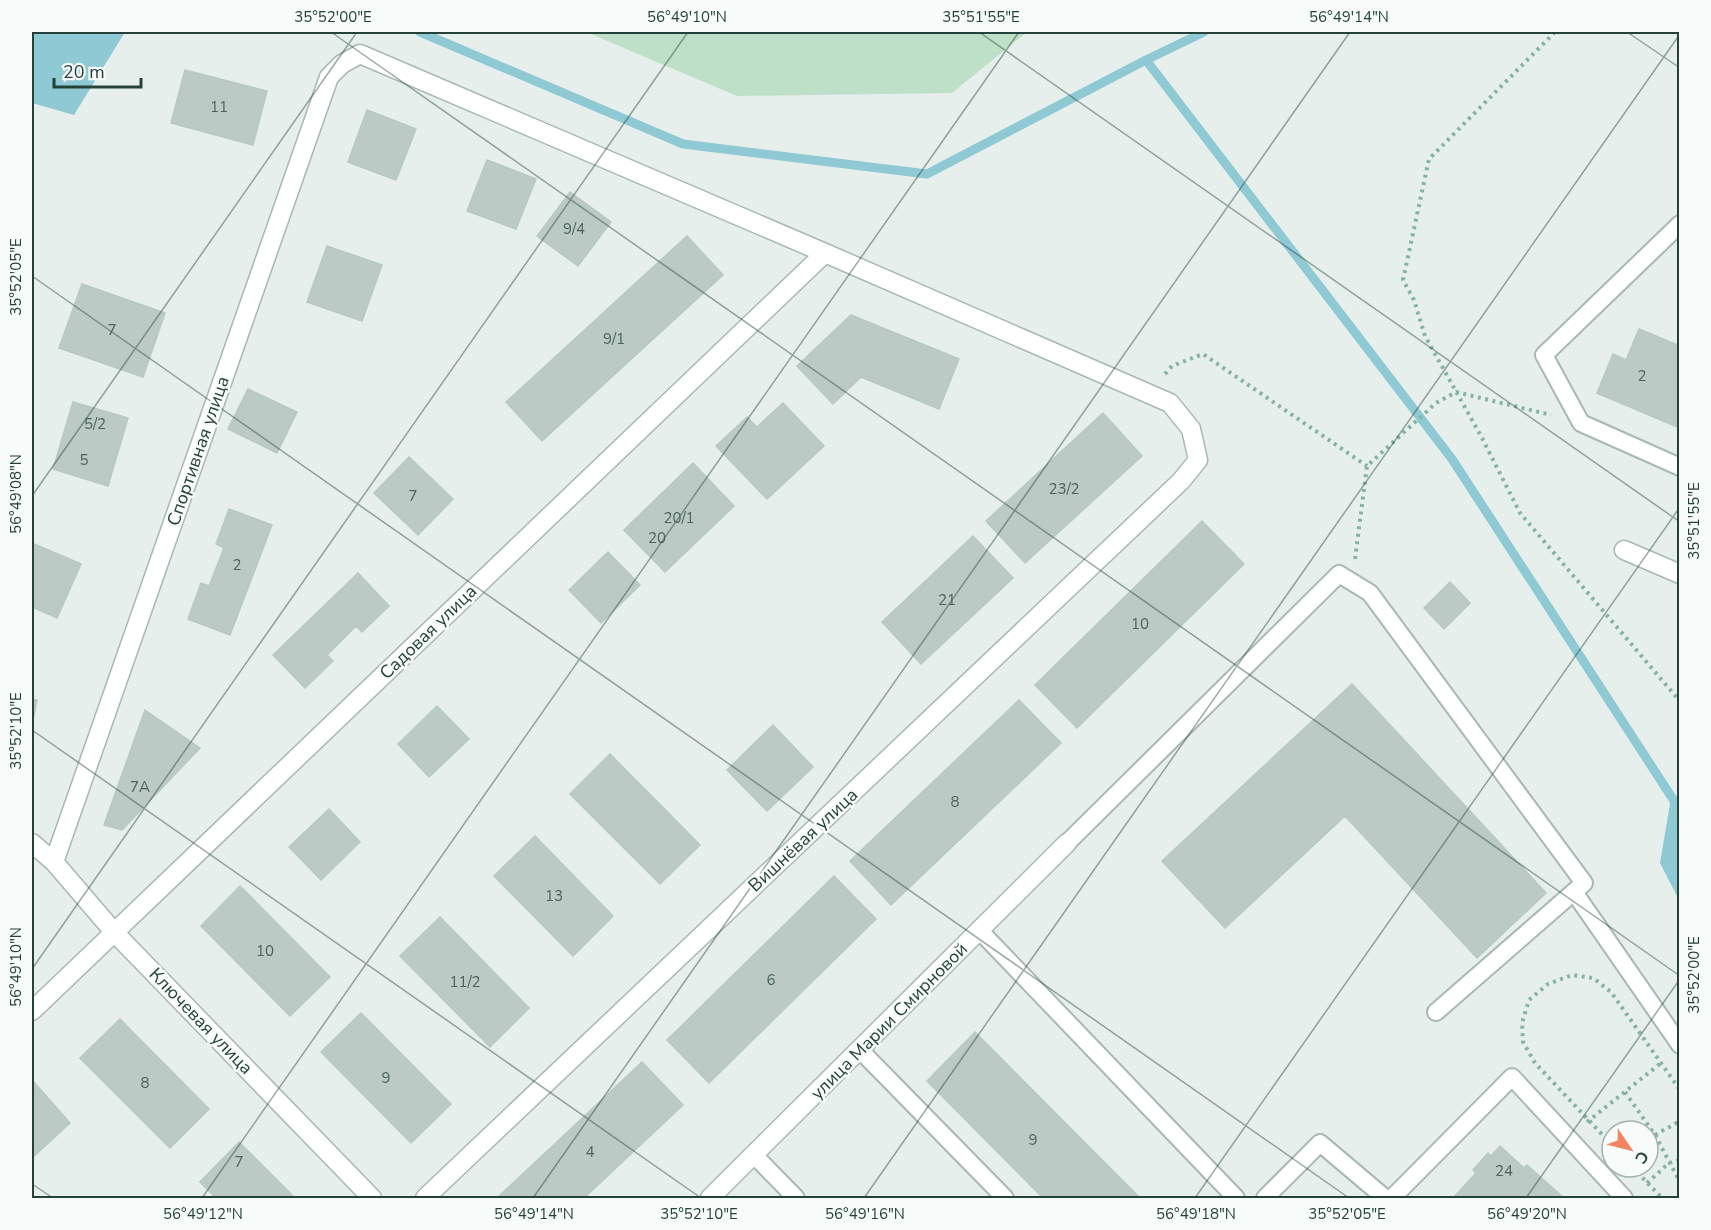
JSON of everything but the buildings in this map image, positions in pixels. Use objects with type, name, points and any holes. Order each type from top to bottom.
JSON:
[{"type":"street","name":"Спортивная улица","points":[[54,862],[329,77],[342,64],[360,54],[825,253]]},
{"type":"street","points":[[825,253],[1148,393]]},
{"type":"street","name":"Садовая улица","points":[[32,1011],[825,253]]},
{"type":"street","name":"Вишнёвая улица","points":[[425,1198],[1181,481],[1198,460],[1191,429],[1170,403],[1148,393]]},
{"type":"street","points":[[1624,550],[1680,574]]},
{"type":"street","name":"Ключевая улица","points":[[32,843],[54,862],[114,932],[372,1198]]},
{"type":"street","name":"улица Марии Смирновой","points":[[710,1198],[1067,843]]},
{"type":"lane","points":[[1680,224],[1544,355],[1581,423],[1680,467]]},
{"type":"lane","points":[[1067,843],[1339,574],[1370,593],[1584,883],[1436,1012]]},
{"type":"lane","points":[[1574,892],[1680,1045]]},
{"type":"lane","points":[[979,930],[1236,1198]]},
{"type":"lane","points":[[860,1050],[1005,1198]]},
{"type":"lane","points":[[1392,1198],[1512,1077],[1624,1198]]},
{"type":"lane","points":[[1265,1198],[1320,1143],[1385,1198]]},
{"type":"lane","points":[[754,1155],[796,1198]]},
{"type":"path","points":[[1555,32],[1429,159],[1403,280],[1414,300],[1425,336],[1481,436],[1520,513],[1680,699]]},
{"type":"path","points":[[1148,393],[1172,366],[1203,354],[1367,466]]},
{"type":"path","points":[[1352,582],[1367,466],[1436,404],[1456,392],[1581,423]]},
{"type":"path","points":[[1600,1132],[1535,1063],[1523,1042],[1522,1023],[1529,1000],[1548,984],[1572,975],[1593,978],[1611,992],[1680,1089]]},
{"type":"path","points":[[1569,1138],[1661,1063]]},
{"type":"path","points":[[1625,1092],[1644,1119]]},
{"type":"path","points":[[1660,1132],[1680,1121]]},
{"type":"path","points":[[1660,1144],[1680,1182]]},
{"type":"path","points":[[1647,1183],[1670,1163],[1680,1160]]},
{"type":"path","points":[[1643,1179],[1662,1198]]},
{"type":"green space","points":[[586,32],[1027,32],[952,93],[737,96]]},
{"type":"water","points":[[32,32],[125,32],[74,115],[32,103]]},
{"type":"water","points":[[1680,797],[1679,900],[1660,863],[1671,798]]},
{"type":"waterway","points":[[420,32],[683,144],[927,174],[1204,32]]},
{"type":"waterway","points":[[1146,60],[1452,459],[1680,810]]}]
